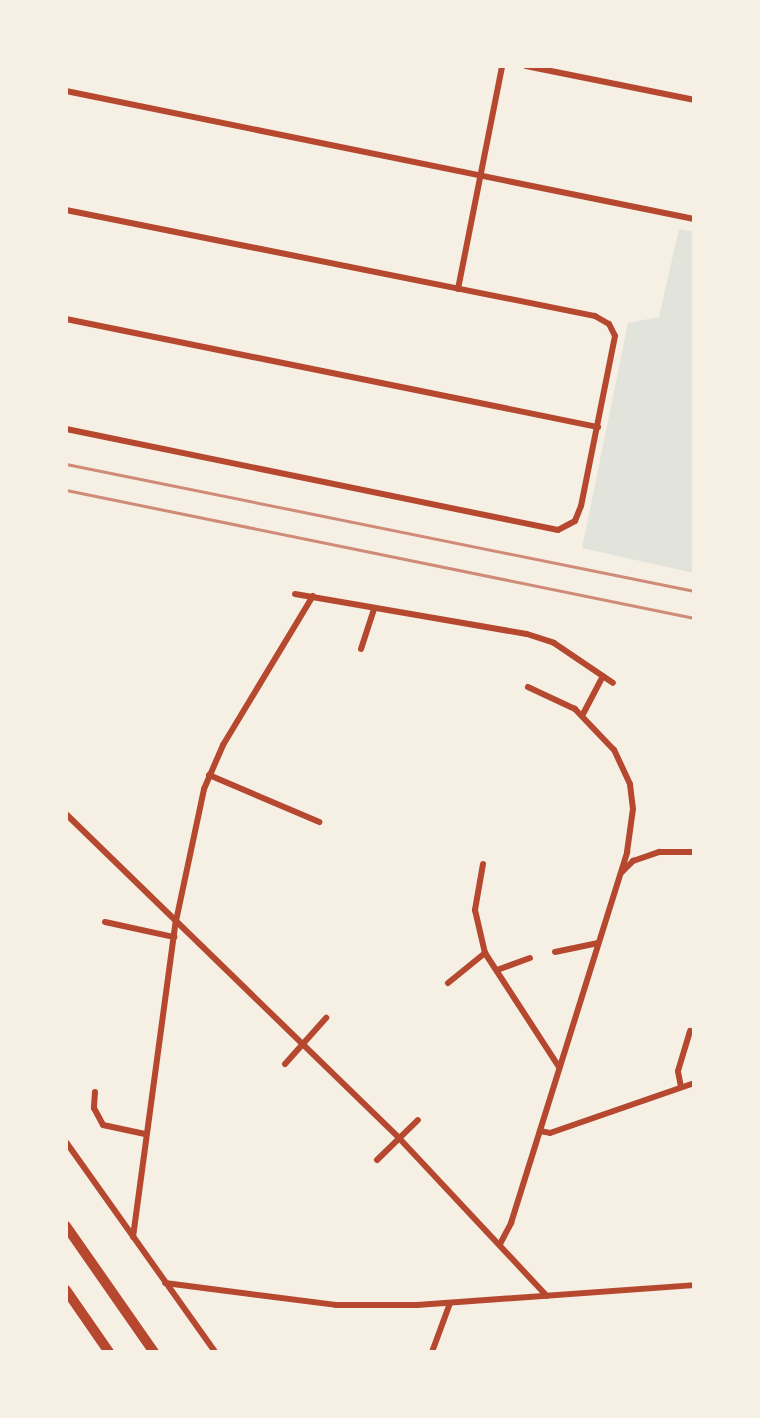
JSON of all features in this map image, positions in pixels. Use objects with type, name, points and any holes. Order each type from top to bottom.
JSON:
[{"type":"highway","points":[[66,1226],[154,1352]]},
{"type":"highway","points":[[66,1290],[109,1352]]},
{"type":"street","points":[[458,289],[502,66]]},
{"type":"street","points":[[526,66],[694,100]]},
{"type":"street","points":[[66,91],[694,219]]},
{"type":"street","points":[[66,210],[604,320],[615,344],[581,506],[570,526],[558,530],[66,429]]},
{"type":"street","points":[[66,319],[598,427]]},
{"type":"street","points":[[295,594],[527,634],[554,643],[613,683]]},
{"type":"street","points":[[133,1237],[176,921],[209,775],[313,596]]},
{"type":"street","points":[[361,649],[374,609]]},
{"type":"street","points":[[582,716],[603,676]]},
{"type":"street","points":[[500,1244],[540,1131],[631,831],[630,784],[614,750],[582,716],[528,687]]},
{"type":"street","points":[[209,775],[319,822]]},
{"type":"street","points":[[66,814],[399,1138],[547,1296]]},
{"type":"street","points":[[619,875],[633,861],[659,852],[694,852]]},
{"type":"street","points":[[483,864],[475,910],[485,953],[559,1067]]},
{"type":"street","points":[[105,922],[174,937]]},
{"type":"street","points":[[555,952],[598,943]]},
{"type":"street","points":[[448,983],[485,953]]},
{"type":"street","points":[[497,970],[530,958]]},
{"type":"street","points":[[285,1064],[326,1018]]},
{"type":"street","points":[[681,1087],[678,1071],[690,1031]]},
{"type":"street","points":[[540,1131],[550,1133],[694,1083]]},
{"type":"street","points":[[95,1092],[94,1108],[103,1125],[145,1134]]},
{"type":"street","points":[[377,1160],[418,1120]]},
{"type":"street","points":[[66,1142],[215,1352]]},
{"type":"street","points":[[165,1283],[336,1305],[450,1303],[694,1285]]},
{"type":"street","points":[[432,1352],[450,1303]]},
{"type":"shaded area","points":[[679,229],[694,232],[694,573],[582,548],[628,323],[659,317]]},
{"type":"railway","points":[[66,464],[694,591]]},
{"type":"railway","points":[[66,490],[694,618]]}]
